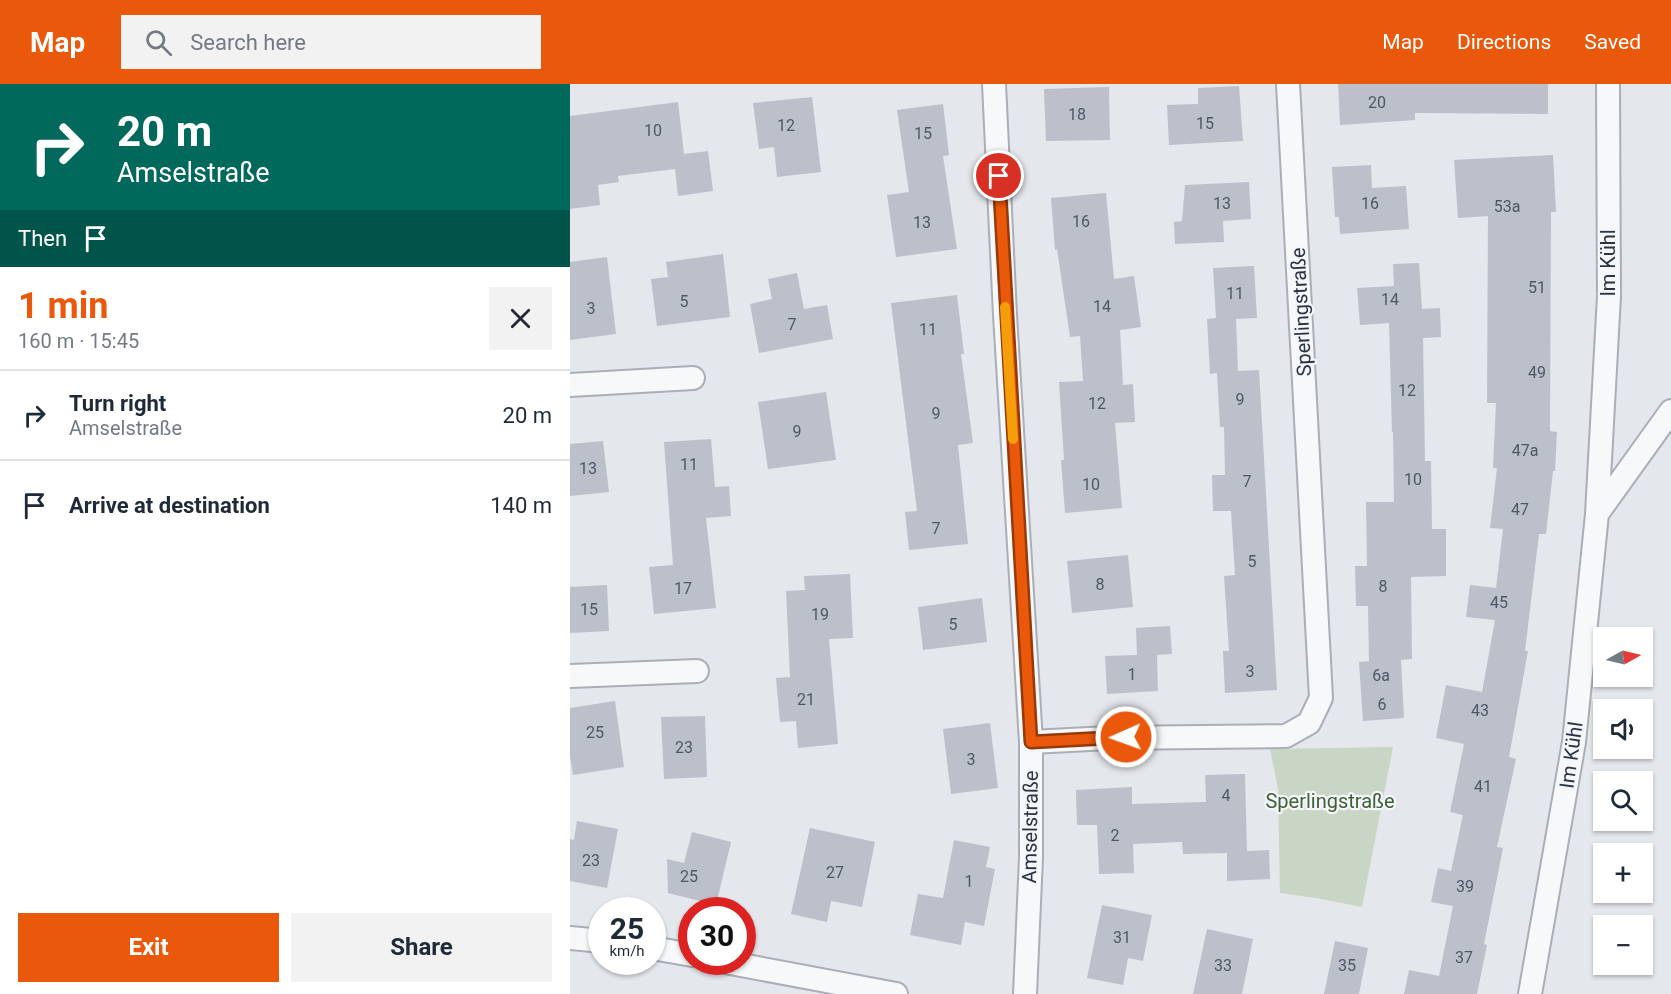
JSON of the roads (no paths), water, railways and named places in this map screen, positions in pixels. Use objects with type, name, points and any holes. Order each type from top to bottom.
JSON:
[{"type":"street","name":"Amselstraße","points":[[994,84],[1031,742],[1025,994]]},
{"type":"street","name":"Sperlingstraße","points":[[1031,742],[1109,738],[1286,736],[1309,723],[1321,698],[1288,84]]},
{"type":"street","name":"Im Kühl","points":[[1530,994],[1574,742],[1597,514],[1609,296],[1608,84]]},
{"type":"street","points":[[570,385],[693,378]]},
{"type":"street","name":"Im Kühl","points":[[1597,514],[1671,411]]},
{"type":"street","points":[[570,676],[697,671]]},
{"type":"street","points":[[570,938],[588,940]]},
{"type":"street","points":[[756,968],[896,994]]}]
